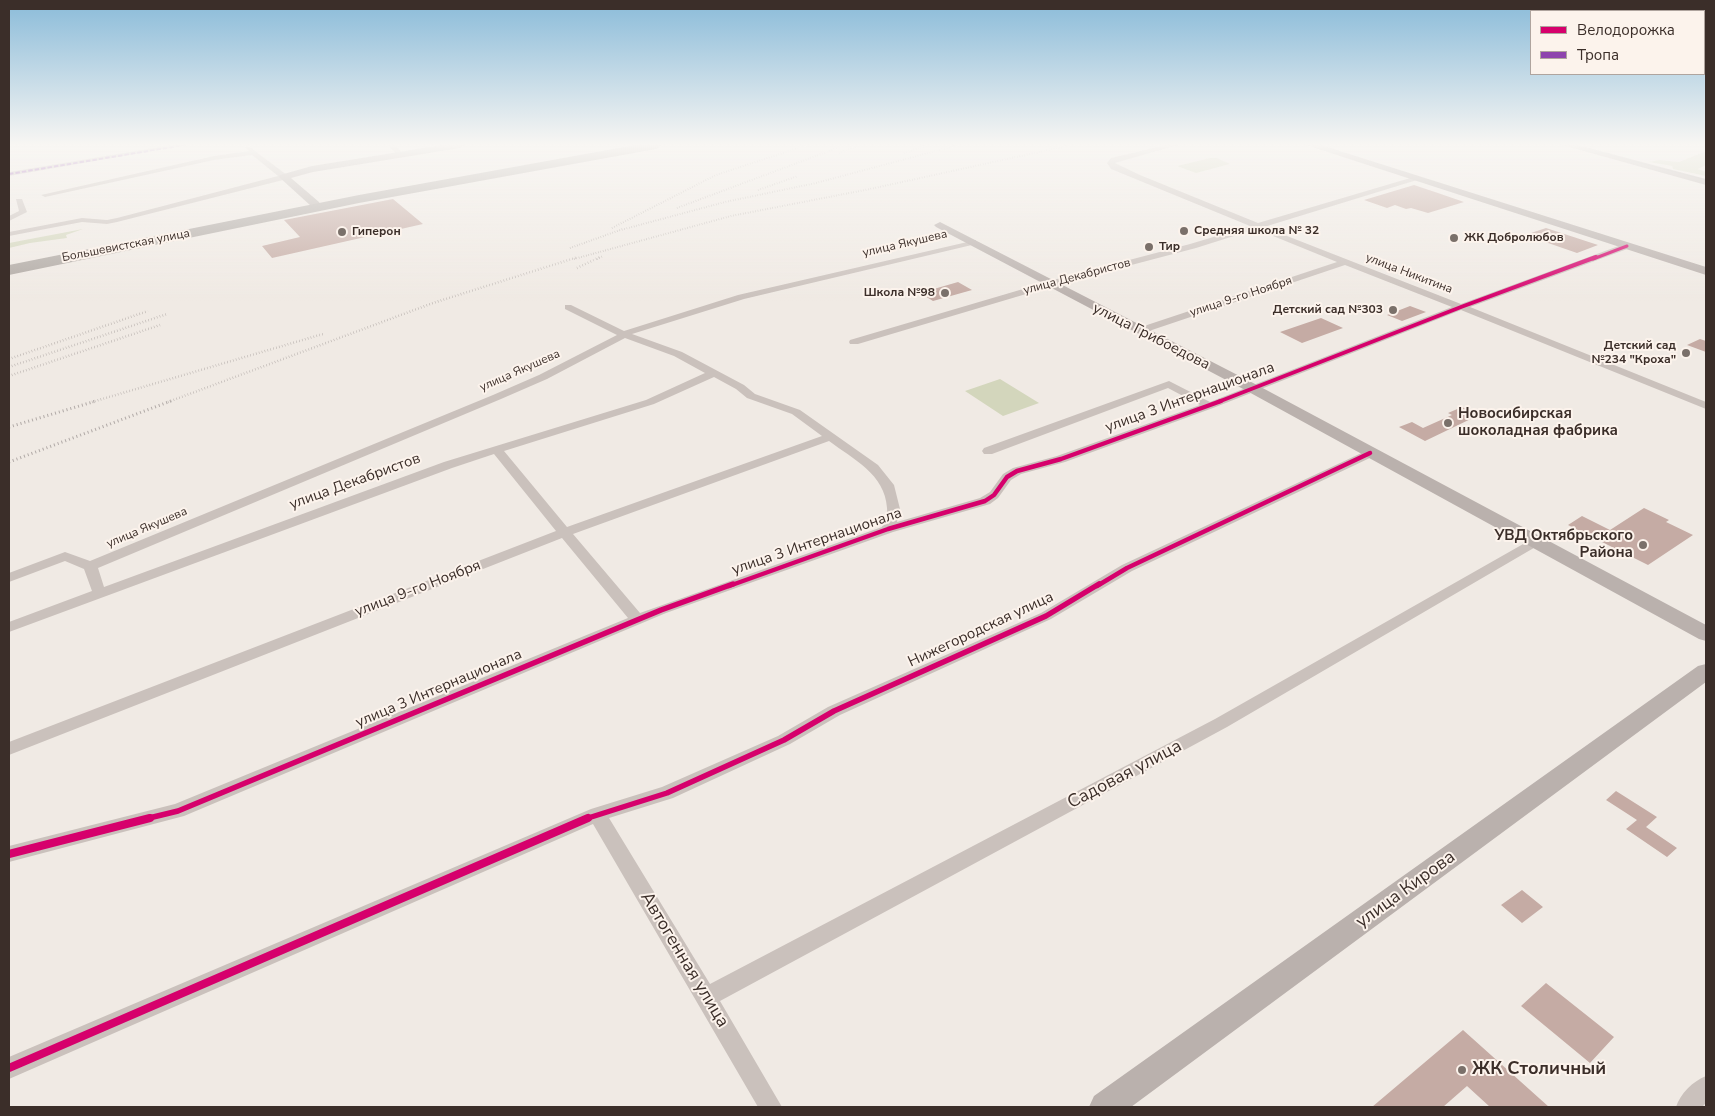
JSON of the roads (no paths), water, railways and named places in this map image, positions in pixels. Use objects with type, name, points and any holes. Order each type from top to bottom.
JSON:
[{"type":"highway","name":"Большевистская улица","points":[[9,265],[352,197]]},
{"type":"highway","name":"Большевистская улица","points":[[9,270],[372,197]]},
{"type":"street","points":[[9,234],[82,220],[117,220],[206,197]]},
{"type":"street","points":[[307,197],[315,204]]},
{"type":"street","name":"улица Никитина","points":[[1187,197],[1258,226],[1260,229],[1461,307],[1706,406]]},
{"type":"street","name":"улица Декабристов","points":[[854,342],[1051,284],[1193,246],[1352,197]]},
{"type":"street","points":[[1474,197],[1706,271]]},
{"type":"street","points":[[9,219],[23,212],[19,201]]},
{"type":"street","name":"улица Грибоедова","points":[[940,225],[1139,331],[1252,388],[1706,634]]},
{"type":"street","name":"улица Якушева","points":[[90,566],[424,426],[498,398],[559,369],[635,329],[741,298],[973,242]]},
{"type":"street","name":"улица 3 Интернационала","points":[[9,854],[60,843],[130,822],[178,811],[637,620],[888,529],[985,501],[994,495],[1007,476],[1017,471],[1061,458],[1209,406],[1461,307],[1627,246]]},
{"type":"street","name":"улица 9-го Ноября","points":[[1139,331],[1344,262]]},
{"type":"street","points":[[568,306],[640,342],[678,354],[727,381],[740,386],[751,396],[796,412],[874,468],[888,485],[894,509],[888,529]]},
{"type":"street","name":"улица Декабристов","points":[[9,627],[439,468],[650,402],[714,373]]},
{"type":"street","points":[[988,451],[1170,384],[1209,406]]},
{"type":"street","name":"улица 9-го Ноября","points":[[9,749],[564,532],[830,437]]},
{"type":"street","points":[[496,449],[637,620]]},
{"type":"street","name":"Нижегородская улица","points":[[9,1068],[597,814],[666,793],[784,740],[834,711],[1046,616],[1126,568],[1370,453]]},
{"type":"street","name":"Садовая улица","points":[[706,998],[1221,723],[1537,542]]},
{"type":"street","points":[[9,578],[65,556],[90,566],[100,594]]},
{"type":"street","name":"улица Кирова","points":[[1105,1107],[1706,671]]},
{"type":"street","name":"Автогенная улица","points":[[597,814],[771,1107]]},
{"type":"street","points":[[1687,1107],[1706,1087]]},
{"type":"railway","points":[[612,228],[673,197]]},
{"type":"railway","points":[[677,208],[706,197]]},
{"type":"railway","points":[[619,231],[749,197]]},
{"type":"railway","points":[[574,259],[731,216],[828,197]]},
{"type":"railway","points":[[619,231],[623,229]]},
{"type":"railway","points":[[570,248],[619,231]]},
{"type":"railway","points":[[597,259],[603,256]]},
{"type":"railway","points":[[168,402],[433,303],[578,257]]},
{"type":"railway","points":[[577,268],[600,257]]},
{"type":"railway","points":[[9,359],[148,311]]},
{"type":"railway","points":[[9,367],[167,314]]},
{"type":"railway","points":[[9,376],[160,325]]},
{"type":"railway","points":[[92,402],[323,334]]},
{"type":"railway","points":[[9,427],[96,401]]},
{"type":"railway","points":[[9,462],[171,401]]},
{"type":"place","name":"Средняя школа № 32","points":[[1184,231]]},
{"type":"place","name":"Гиперон","points":[[342,232]]},
{"type":"place","name":"ЖК Добролюбов","points":[[1454,238]]},
{"type":"place","name":"Тир","points":[[1149,247]]},
{"type":"place","name":"Школа №98","points":[[945,293]]},
{"type":"place","name":"Детский сад №303","points":[[1393,310]]},
{"type":"place","name":"Детский сад №234 \"Кроха\"","points":[[1686,353]]},
{"type":"place","name":"Новосибирская шоколадная фабрика","points":[[1448,423]]},
{"type":"place","name":"УВД Октябрьского Района","points":[[1643,545]]},
{"type":"place","name":"ЖК Столичный","points":[[1462,1070]]}]
